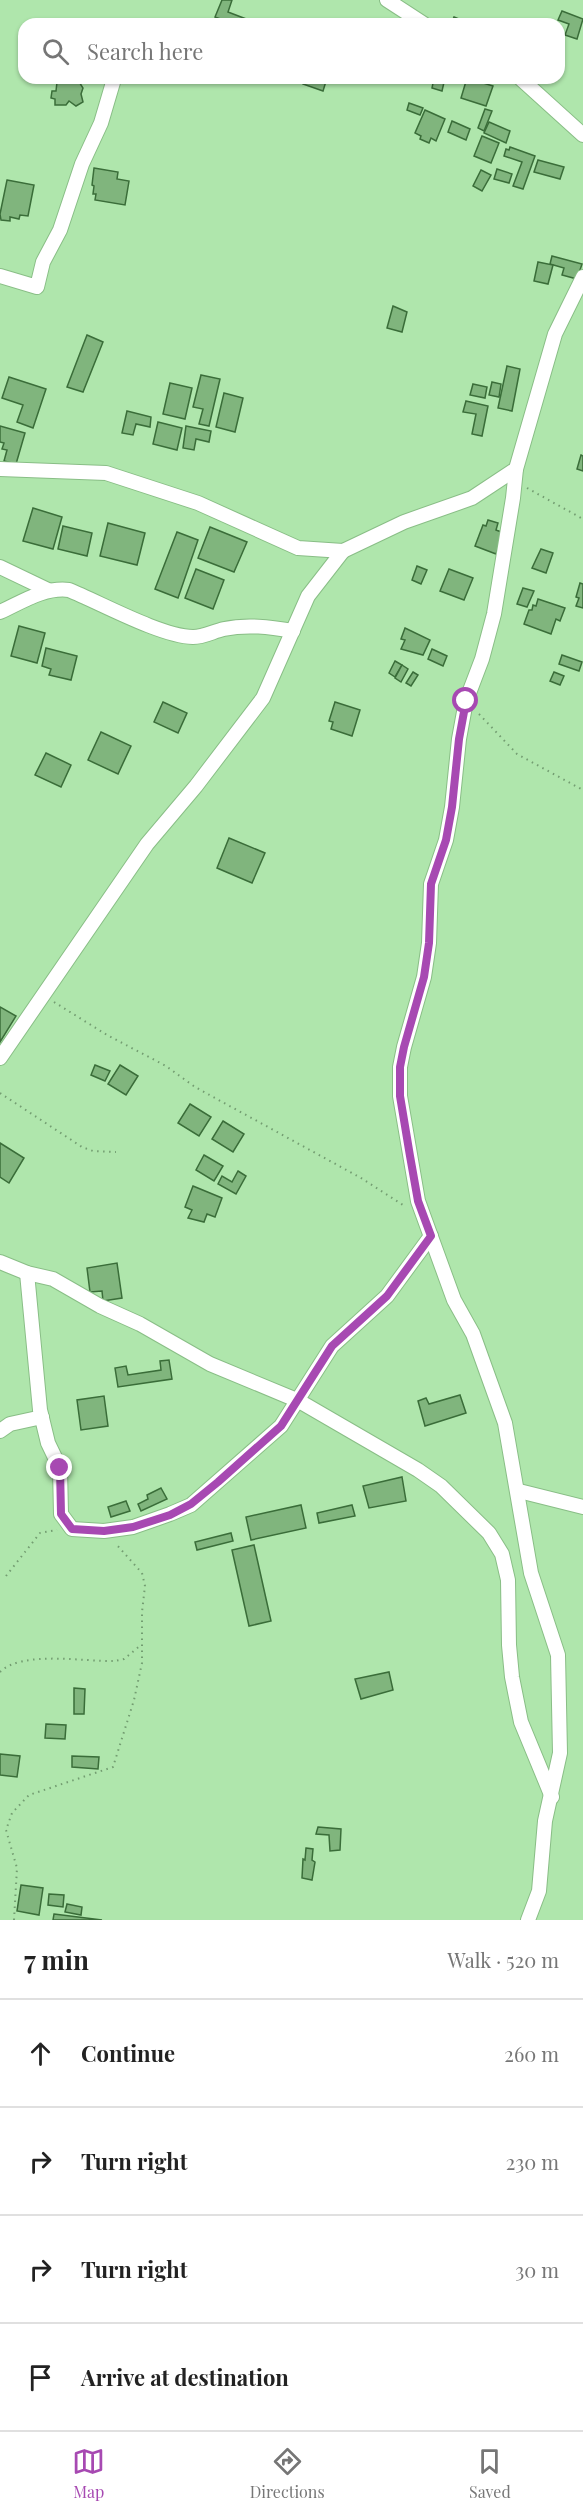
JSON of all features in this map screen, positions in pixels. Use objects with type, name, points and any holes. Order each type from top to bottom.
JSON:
[{"type":"street","points":[[387,0],[415,18]]},
{"type":"street","points":[[0,276],[37,287],[43,262],[60,230],[82,164],[101,123],[113,84]]},
{"type":"street","points":[[527,84],[583,135]]},
{"type":"street","points":[[528,1920],[538,1890],[545,1821],[560,1753],[558,1655],[531,1573],[519,1491],[505,1424],[476,1343],[454,1300],[418,1201],[400,1096],[400,1067],[424,977],[429,943],[431,884],[446,840],[466,701],[482,659],[494,614],[515,475],[555,334],[583,277]]},
{"type":"street","points":[[0,469],[106,473],[198,503],[298,548],[343,551]]},
{"type":"street","points":[[0,1058],[147,844],[196,786],[263,698],[308,596],[343,551],[404,522],[472,498],[515,475]]},
{"type":"street","points":[[0,567],[48,590]]},
{"type":"street","points":[[0,612],[48,590],[69,590],[127,616],[181,635],[195,637],[226,628],[257,626],[293,631]]},
{"type":"street","points":[[27,1273],[42,1417],[48,1443],[60,1468],[61,1514],[72,1529],[104,1531],[133,1527],[170,1515],[191,1504],[267,1440],[281,1426],[299,1401],[332,1346],[387,1296],[431,1236]]},
{"type":"street","points":[[0,1262],[27,1273],[53,1279],[100,1306],[140,1324],[210,1364],[299,1401],[418,1470],[441,1486],[489,1533],[502,1554],[508,1580],[512,1677],[521,1722],[552,1797]]},
{"type":"street","points":[[0,1431],[10,1424],[42,1417]]},
{"type":"street","points":[[519,1491],[583,1507]]},
{"type":"path","points":[[515,475],[583,519]]},
{"type":"path","points":[[466,701],[517,754],[583,790]]},
{"type":"path","points":[[44,995],[107,1035],[165,1066],[195,1087],[361,1178],[425,1219]]},
{"type":"path","points":[[0,1093],[82,1147],[93,1151],[116,1152]]},
{"type":"path","points":[[6,1576],[40,1533],[72,1529]]},
{"type":"path","points":[[14,1920],[17,1868],[6,1830],[9,1819],[29,1795],[113,1767],[135,1700],[142,1663],[145,1586],[143,1577],[104,1531]]},
{"type":"path","points":[[0,1672],[9,1664],[43,1659],[116,1661],[124,1659],[141,1645]]},
{"type":"building","points":[[222,0],[232,0],[228,12],[244,18],[218,18],[215,17]]},
{"type":"building","points":[[562,11],[583,19],[577,39],[565,35],[569,24],[565,23],[565,18],[559,18]]},
{"type":"building","points":[[57,84],[80,84],[83,88],[81,94],[83,102],[76,106],[69,101],[66,105],[55,105],[55,99],[51,98],[52,91],[56,91]]},
{"type":"building","points":[[303,84],[325,84],[323,91]]},
{"type":"building","points":[[433,84],[444,84],[442,91],[432,88]]},
{"type":"building","points":[[465,84],[493,86],[486,106],[461,98]]},
{"type":"building","points":[[409,103],[423,108],[420,115],[407,110]]},
{"type":"building","points":[[485,109],[492,111],[484,131],[478,128]]},
{"type":"building","points":[[425,110],[445,119],[436,141],[431,138],[429,143],[420,139],[421,136],[415,133]]},
{"type":"building","points":[[452,121],[470,129],[466,140],[448,132]]},
{"type":"building","points":[[489,122],[510,131],[506,143],[484,133]]},
{"type":"building","points":[[482,136],[499,143],[491,163],[474,156]]},
{"type":"building","points":[[510,147],[535,156],[523,189],[513,186],[522,162],[504,156],[506,149],[509,150]]},
{"type":"building","points":[[538,160],[564,167],[560,179],[534,172]]},
{"type":"building","points":[[94,168],[118,172],[117,179],[129,181],[125,205],[95,200],[96,194],[93,194],[94,186],[92,185]]},
{"type":"building","points":[[497,169],[512,174],[509,183],[494,179]]},
{"type":"building","points":[[481,170],[491,175],[482,191],[473,186]]},
{"type":"building","points":[[7,180],[34,185],[28,216],[20,215],[19,219],[10,217],[10,221],[1,220],[0,214]]},
{"type":"building","points":[[552,256],[582,264],[577,279],[562,275],[564,268],[550,264]]},
{"type":"building","points":[[538,262],[553,265],[548,284],[534,281]]},
{"type":"building","points":[[393,306],[407,312],[402,332],[387,328]]},
{"type":"building","points":[[87,335],[103,342],[83,392],[67,387]]},
{"type":"building","points":[[507,366],[520,369],[512,411],[498,408]]},
{"type":"building","points":[[201,375],[220,379],[209,426],[199,424],[203,409],[193,407]]},
{"type":"building","points":[[9,377],[46,389],[33,428],[17,422],[23,405],[2,398]]},
{"type":"building","points":[[492,382],[501,384],[499,397],[489,395]]},
{"type":"building","points":[[170,383],[192,388],[185,419],[163,414]]},
{"type":"building","points":[[473,384],[487,387],[485,398],[470,395]]},
{"type":"building","points":[[224,393],[243,398],[235,432],[216,427]]},
{"type":"building","points":[[466,401],[488,406],[482,436],[472,434],[476,414],[463,412]]},
{"type":"building","points":[[127,411],[151,417],[150,427],[136,424],[133,435],[122,433]]},
{"type":"building","points":[[158,422],[182,428],[177,450],[153,444]]},
{"type":"building","points":[[0,426],[25,433],[16,464],[4,461],[7,450],[2,449],[4,443],[0,442]]},
{"type":"building","points":[[186,426],[211,431],[209,442],[196,439],[194,450],[183,448]]},
{"type":"building","points":[[581,455],[583,456],[583,471],[577,469]]},
{"type":"building","points":[[33,508],[62,517],[53,549],[23,541]]},
{"type":"building","points":[[488,520],[498,523],[496,530],[504,533],[496,554],[475,546],[483,525],[486,526]]},
{"type":"building","points":[[108,523],[145,533],[137,565],[100,556]]},
{"type":"building","points":[[63,526],[92,533],[87,556],[58,549]]},
{"type":"building","points":[[210,527],[247,542],[234,572],[198,558]]},
{"type":"building","points":[[177,532],[198,540],[178,598],[155,589]]},
{"type":"building","points":[[541,549],[553,553],[546,573],[532,568]]},
{"type":"building","points":[[417,566],[427,570],[421,584],[412,580]]},
{"type":"building","points":[[196,569],[224,580],[213,609],[185,598]]},
{"type":"building","points":[[449,569],[473,578],[464,600],[440,591]]},
{"type":"building","points":[[580,583],[583,584],[583,608],[576,606]]},
{"type":"building","points":[[523,588],[534,591],[527,607],[517,604]]},
{"type":"building","points":[[538,599],[565,608],[560,621],[556,619],[551,634],[524,624],[529,610],[532,610],[533,605],[536,606]]},
{"type":"building","points":[[19,626],[45,633],[37,663],[11,656]]},
{"type":"building","points":[[405,628],[430,640],[423,655],[401,649],[405,640],[401,639]]},
{"type":"building","points":[[46,648],[77,656],[71,680],[49,675],[51,669],[42,666]]},
{"type":"building","points":[[432,649],[447,656],[443,666],[428,659]]},
{"type":"building","points":[[562,655],[582,662],[579,671],[559,664]]},
{"type":"building","points":[[395,661],[402,665],[395,677],[389,673]]},
{"type":"building","points":[[402,665],[408,669],[401,682],[395,678]]},
{"type":"building","points":[[413,672],[418,675],[411,686],[406,683]]},
{"type":"building","points":[[554,672],[564,676],[560,685],[550,681]]},
{"type":"building","points":[[163,702],[187,713],[178,733],[154,722]]},
{"type":"building","points":[[335,702],[360,710],[352,736],[331,729],[333,722],[329,721]]},
{"type":"building","points":[[101,732],[131,746],[118,774],[88,760]]},
{"type":"building","points":[[46,753],[71,765],[61,787],[35,775]]},
{"type":"building","points":[[229,838],[265,853],[252,883],[217,868]]},
{"type":"building","points":[[0,1007],[16,1016],[0,1042]]},
{"type":"building","points":[[95,1065],[110,1071],[105,1081],[91,1075]]},
{"type":"building","points":[[120,1065],[138,1076],[126,1095],[108,1084]]},
{"type":"building","points":[[190,1104],[211,1117],[199,1136],[178,1123]]},
{"type":"building","points":[[223,1121],[244,1134],[233,1152],[212,1139]]},
{"type":"building","points":[[0,1143],[24,1158],[9,1183],[0,1177]]},
{"type":"building","points":[[204,1155],[223,1166],[214,1181],[196,1170]]},
{"type":"building","points":[[238,1171],[246,1176],[236,1194],[218,1184],[222,1176],[232,1182]]},
{"type":"building","points":[[193,1186],[222,1198],[215,1217],[207,1214],[204,1222],[188,1218],[192,1210],[185,1207]]},
{"type":"building","points":[[117,1263],[122,1298],[103,1301],[102,1291],[90,1292],[87,1268]]},
{"type":"building","points":[[169,1360],[172,1379],[118,1387],[115,1368],[126,1366],[128,1375],[161,1370],[160,1361]]},
{"type":"building","points":[[460,1395],[466,1413],[425,1426],[418,1401],[426,1398],[429,1404]]},
{"type":"building","points":[[104,1396],[108,1426],[81,1430],[77,1400]]},
{"type":"building","points":[[402,1477],[406,1501],[369,1508],[363,1486]]},
{"type":"building","points":[[161,1488],[167,1499],[141,1511],[138,1504],[148,1499],[147,1495]]},
{"type":"building","points":[[126,1501],[130,1511],[111,1517],[108,1507]]},
{"type":"building","points":[[301,1505],[306,1528],[251,1540],[246,1517]]},
{"type":"building","points":[[352,1505],[355,1516],[319,1523],[317,1513]]},
{"type":"building","points":[[231,1533],[233,1541],[197,1550],[195,1542]]},
{"type":"building","points":[[254,1545],[271,1621],[249,1626],[232,1550]]},
{"type":"building","points":[[389,1672],[393,1690],[361,1699],[355,1679]]},
{"type":"building","points":[[74,1688],[85,1689],[84,1714],[74,1714]]},
{"type":"building","points":[[46,1724],[66,1725],[65,1739],[45,1738]]},
{"type":"building","points":[[0,1754],[20,1756],[17,1777],[0,1775]]},
{"type":"building","points":[[72,1756],[99,1757],[98,1769],[72,1767]]},
{"type":"building","points":[[318,1827],[341,1829],[340,1850],[330,1851],[329,1835],[316,1834]]},
{"type":"building","points":[[306,1848],[313,1849],[312,1860],[315,1862],[312,1880],[302,1878]]},
{"type":"building","points":[[21,1885],[43,1888],[39,1915],[17,1911]]},
{"type":"building","points":[[49,1894],[64,1895],[63,1907],[48,1905]]},
{"type":"building","points":[[67,1904],[82,1907],[81,1915],[65,1912]]},
{"type":"building","points":[[54,1914],[102,1920],[53,1920]]},
{"type":"route","points":[[60,1468],[61,1514],[68,1526],[79,1531],[104,1531],[133,1527],[170,1515],[191,1504],[281,1426],[332,1346],[387,1296],[431,1236],[418,1201],[400,1096],[400,1067],[424,977],[429,943],[431,884],[446,840],[466,701]]}]
